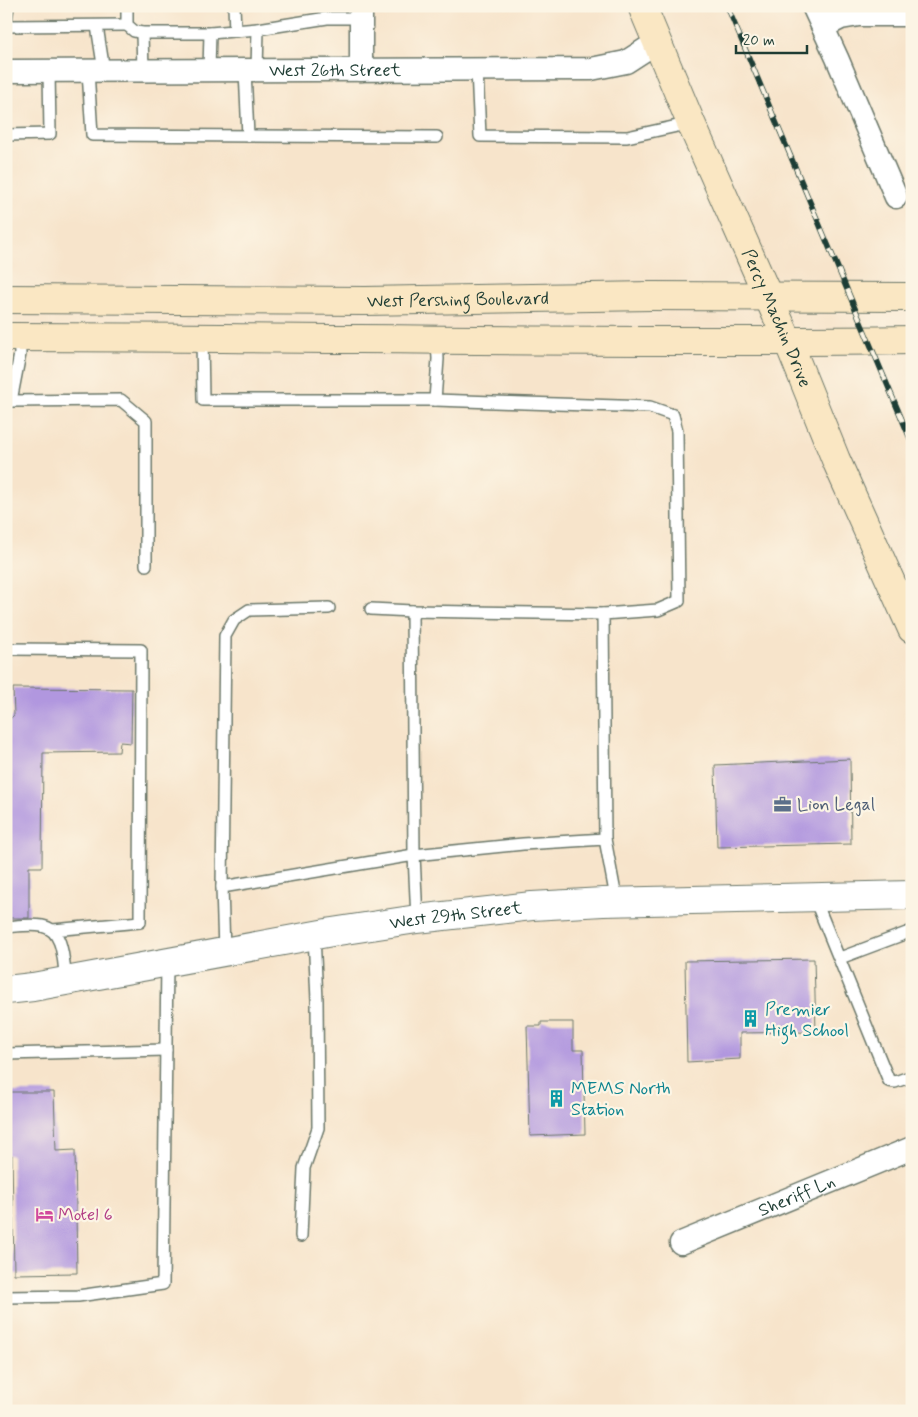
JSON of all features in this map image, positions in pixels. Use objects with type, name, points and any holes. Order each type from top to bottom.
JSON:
[{"type":"main road","name":"Percy Machin Drive","points":[[642,6],[691,123],[788,341],[836,460],[912,629]]},
{"type":"main road","name":"West Pershing Boulevard","points":[[6,299],[366,300],[651,296],[769,298],[912,297]]},
{"type":"main road","points":[[13,337],[437,339],[612,342],[912,340]]},
{"type":"street","points":[[813,6],[838,58],[896,197]]},
{"type":"street","points":[[361,12],[361,70]]},
{"type":"street","points":[[823,26],[841,18],[859,15],[912,15]]},
{"type":"street","name":"West 26th Street","points":[[6,71],[591,68],[626,62],[657,42]]},
{"type":"street","name":"West 29th Street","points":[[6,990],[66,981],[314,935],[417,919],[532,906],[912,895]]},
{"type":"street","name":"Sheriff Ln","points":[[681,1243],[912,1148]]},
{"type":"lane","points":[[8,6],[6,24],[127,25],[134,31],[142,33],[210,33],[258,29],[361,12]]},
{"type":"lane","points":[[127,6],[127,25]]},
{"type":"lane","points":[[234,6],[235,31]]},
{"type":"lane","points":[[97,26],[92,135],[437,137]]},
{"type":"lane","points":[[248,136],[251,70],[258,29]]},
{"type":"lane","points":[[142,33],[143,71]]},
{"type":"lane","points":[[209,70],[210,33]]},
{"type":"lane","points":[[477,69],[480,136],[627,137],[691,123]]},
{"type":"lane","points":[[6,135],[50,134],[49,71]]},
{"type":"lane","points":[[13,337],[20,354],[9,401],[121,400],[146,421],[146,565]]},
{"type":"lane","points":[[202,338],[202,400],[435,400],[650,407],[673,415],[677,431],[679,601],[658,610],[603,614],[371,609]]},
{"type":"lane","points":[[435,400],[438,359],[437,339]]},
{"type":"lane","points":[[224,951],[222,887],[225,636],[234,620],[249,610],[329,608]]},
{"type":"lane","points":[[412,611],[414,855],[417,919]]},
{"type":"lane","points":[[603,614],[605,839],[617,903]]},
{"type":"lane","points":[[6,649],[141,650],[140,922],[53,930],[43,926],[6,927]]},
{"type":"lane","points":[[222,887],[414,855],[523,844],[605,839]]},
{"type":"lane","points":[[814,897],[889,1080],[895,1082],[912,1076]]},
{"type":"lane","points":[[53,930],[59,939],[66,981]]},
{"type":"lane","points":[[840,958],[912,931]]},
{"type":"lane","points":[[301,1236],[304,1168],[318,1128],[317,1000],[314,935]]},
{"type":"lane","points":[[6,1297],[78,1296],[163,1284],[168,962]]},
{"type":"lane","points":[[6,1054],[166,1050]]},
{"type":"building","points":[[13,688],[132,689],[131,743],[120,742],[119,752],[43,753],[42,867],[29,867],[29,918],[6,918],[6,723],[14,715]]},
{"type":"building","name":"Lion Legal","points":[[850,759],[851,844],[717,847],[715,765]]},
{"type":"building","name":"Premier High School","points":[[814,959],[816,1032],[740,1033],[740,1059],[687,1062],[685,961]]},
{"type":"building","name":"MEMS North Station","points":[[541,1022],[573,1022],[573,1050],[583,1050],[585,1134],[530,1136],[527,1026],[541,1026]]},
{"type":"building","name":"Motel 6","points":[[6,1092],[54,1092],[56,1151],[75,1150],[77,1273],[14,1274],[12,1155],[6,1155]]},
{"type":"railway","points":[[727,6],[912,443]]},
{"type":"place","name":"Lion Legal","points":[[783,804]]},
{"type":"place","name":"Premier High School","points":[[751,1019]]},
{"type":"place","name":"MEMS North Station","points":[[557,1098]]},
{"type":"place","name":"Motel 6","points":[[44,1214]]}]
